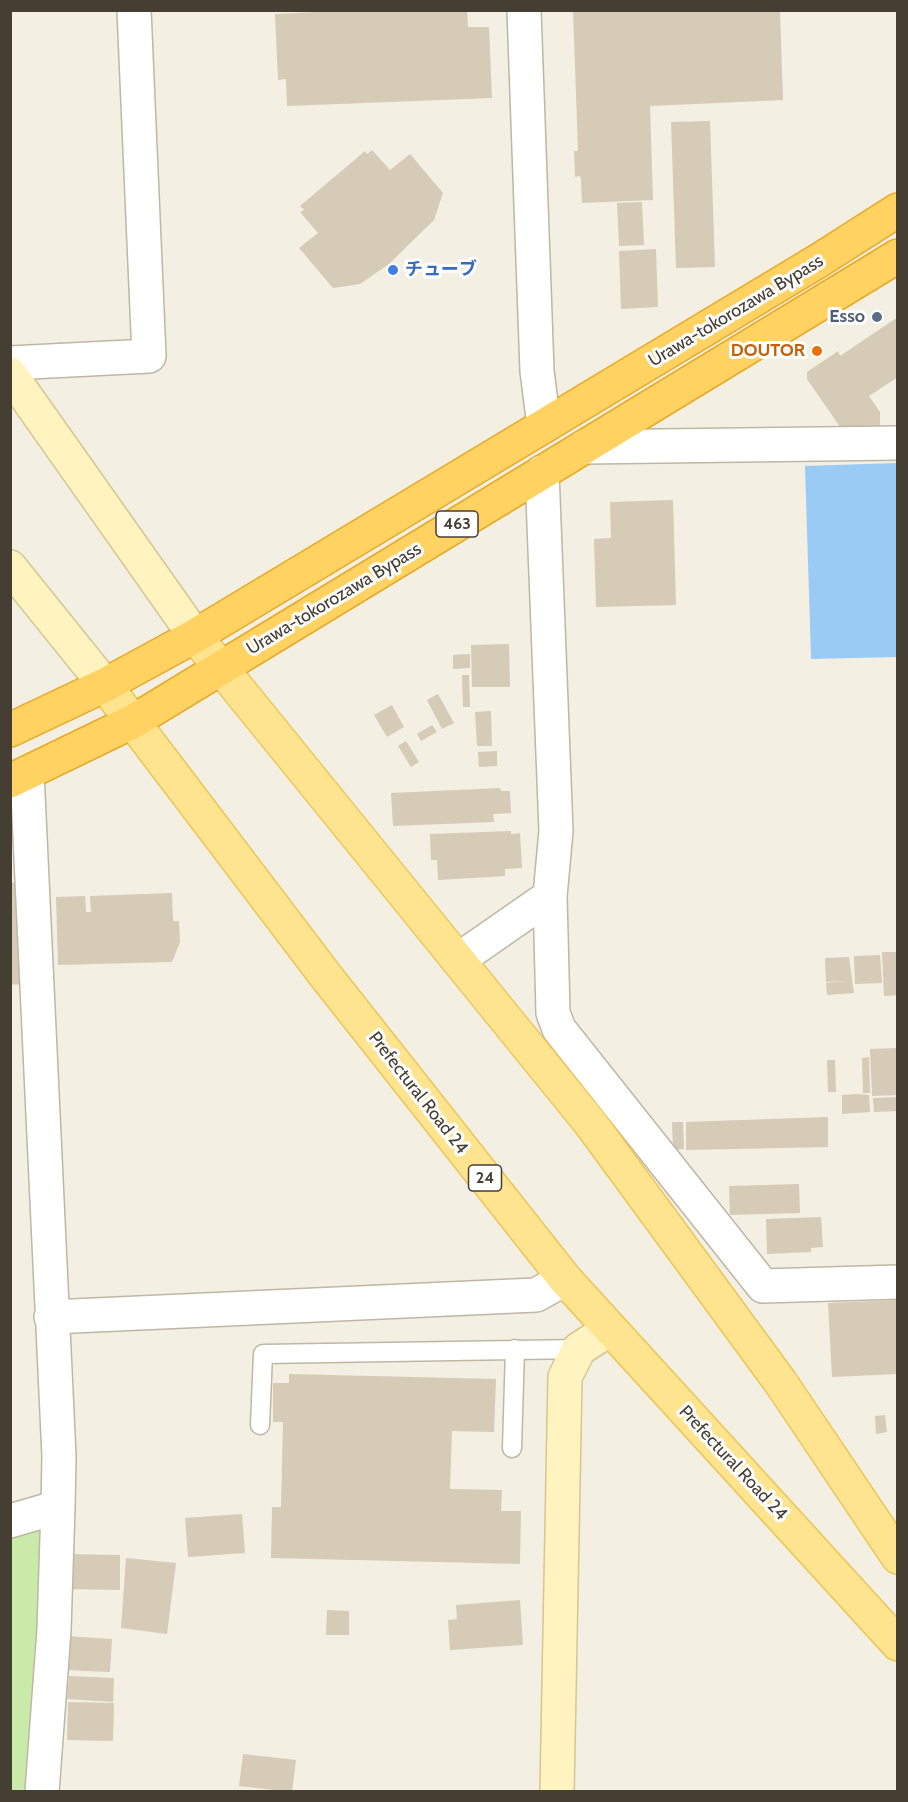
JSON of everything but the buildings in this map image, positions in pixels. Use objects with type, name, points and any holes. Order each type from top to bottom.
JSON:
[{"type":"highway","name":"Urawa-tokorozawa Bypass","points":[[10,730],[105,685],[195,636],[818,261],[897,210]]},
{"type":"highway","name":"Urawa-tokorozawa Bypass","points":[[19,777],[134,721],[897,256]]},
{"type":"main road","points":[[195,636],[591,1124],[781,1383],[897,1557]]},
{"type":"main road","name":"Prefectural Road 24","points":[[105,685],[325,975],[565,1279],[897,1644]]},
{"type":"street","points":[[10,363],[149,356],[134,10]]},
{"type":"street","points":[[524,10],[537,371],[544,426]]},
{"type":"street","points":[[10,374],[195,636]]},
{"type":"street","points":[[584,447],[897,443]]},
{"type":"street","points":[[542,472],[556,831],[550,896],[553,1013],[559,1029],[763,1286],[897,1282]]},
{"type":"street","points":[[10,567],[105,685]]},
{"type":"street","points":[[19,777],[59,1430],[54,1630],[42,1791]]},
{"type":"street","points":[[458,960],[550,896]]},
{"type":"street","points":[[51,1317],[536,1295],[565,1279]]},
{"type":"street","points":[[557,1791],[566,1377],[579,1349],[610,1329]]},
{"type":"street","points":[[10,1521],[58,1507]]},
{"type":"lane","points":[[512,1448],[515,1349]]},
{"type":"lane","points":[[260,1425],[262,1354],[579,1349]]},
{"type":"green space","points":[[48,1526],[40,1648],[25,1791],[11,1792],[11,1537]]},
{"type":"water","points":[[897,463],[897,657],[811,659],[805,466]]},
{"type":"place","name":"チューブ","points":[[393,270]]},
{"type":"place","name":"Esso","points":[[877,317]]},
{"type":"place","name":"DOUTOR","points":[[817,351]]}]
